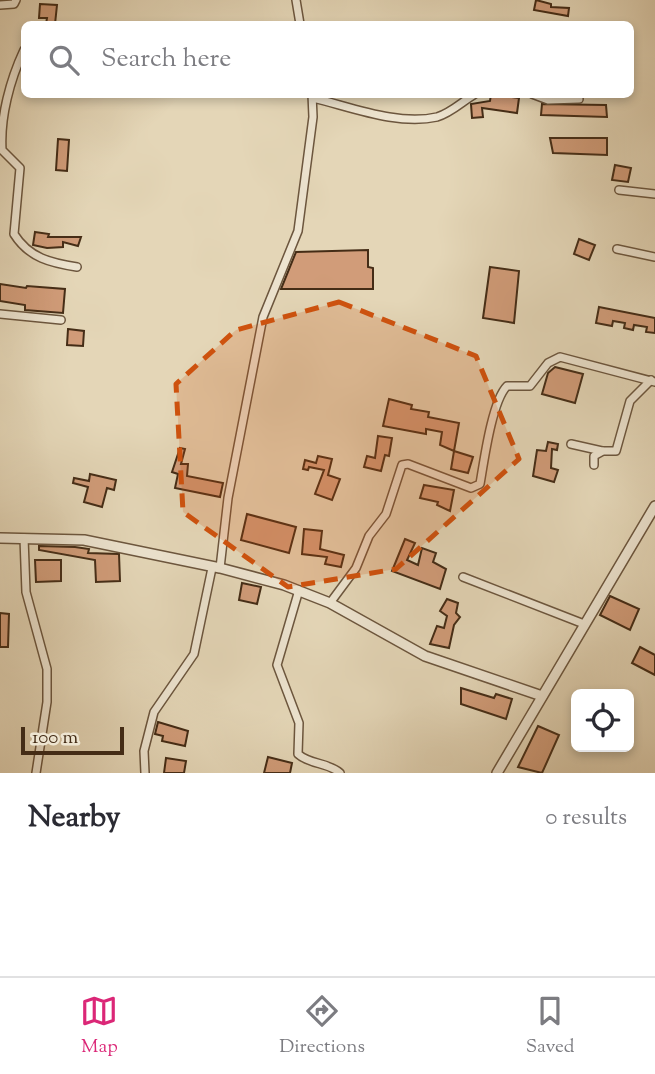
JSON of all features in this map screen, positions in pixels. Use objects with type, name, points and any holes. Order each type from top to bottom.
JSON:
[{"type":"street","points":[[0,5],[14,4],[16,0]]},
{"type":"street","points":[[296,0],[299,21]]},
{"type":"street","points":[[21,58],[6,99],[1,126],[2,150],[20,168],[14,234],[23,246],[42,260],[78,267]]},
{"type":"street","points":[[145,773],[144,751],[154,712],[194,654],[216,568],[263,317],[298,230],[313,98]]},
{"type":"street","points":[[320,98],[365,112],[425,118],[440,116],[469,98]]},
{"type":"street","points":[[543,98],[579,99]]},
{"type":"street","points":[[619,190],[655,194]]},
{"type":"street","points":[[617,249],[655,257]]},
{"type":"street","points":[[0,314],[61,320]]},
{"type":"street","points":[[330,603],[356,568],[369,536],[386,514],[402,465],[408,464],[471,488],[480,484],[495,413],[507,386],[530,386],[548,363],[560,357],[653,381]]},
{"type":"street","points":[[571,444],[615,451],[630,401],[653,381]]},
{"type":"street","points":[[594,465],[594,456],[603,451]]},
{"type":"street","points":[[497,773],[655,506]]},
{"type":"street","points":[[0,538],[84,540],[216,568],[299,590],[330,603],[425,656],[542,696]]},
{"type":"street","points":[[24,538],[26,592],[47,669],[47,702],[36,773]]},
{"type":"street","points":[[463,577],[584,624]]},
{"type":"street","points":[[299,590],[277,665],[299,723],[298,754],[302,758],[333,767],[340,773]]},
{"type":"highlighted area","points":[[339,302],[476,356],[519,459],[396,569],[288,587],[183,512],[176,384],[236,330]]},
{"type":"building","points":[[536,0],[551,4],[551,7],[569,8],[568,16],[534,10]]},
{"type":"building","points":[[40,4],[57,5],[55,21],[39,18]]},
{"type":"building","points":[[490,98],[519,98],[517,113],[482,108],[483,117],[472,118],[471,104],[490,101]]},
{"type":"building","points":[[542,104],[606,105],[607,117],[541,115]]},
{"type":"building","points":[[550,138],[607,138],[607,155],[553,153]]},
{"type":"building","points":[[58,139],[69,140],[67,171],[56,170]]},
{"type":"building","points":[[615,165],[631,168],[628,182],[612,180]]},
{"type":"building","points":[[35,232],[49,234],[48,237],[81,237],[78,246],[63,242],[63,247],[47,248],[33,245]]},
{"type":"building","points":[[579,239],[595,245],[589,260],[574,254]]},
{"type":"building","points":[[368,250],[368,267],[373,268],[373,289],[281,289],[296,252]]},
{"type":"building","points":[[490,267],[519,271],[514,323],[483,318]]},
{"type":"building","points":[[0,284],[65,289],[63,313],[25,310],[25,305],[0,301]]},
{"type":"building","points":[[599,307],[655,318],[655,333],[646,332],[647,327],[634,325],[633,330],[624,328],[625,323],[613,321],[612,326],[596,323]]},
{"type":"building","points":[[68,329],[84,331],[83,346],[67,345]]},
{"type":"building","points":[[555,367],[583,374],[575,403],[542,394],[548,373]]},
{"type":"building","points":[[389,399],[412,405],[411,409],[429,412],[428,417],[459,423],[454,451],[440,445],[442,432],[426,429],[426,434],[383,426]]},
{"type":"building","points":[[378,436],[392,438],[389,456],[385,455],[381,471],[364,467],[367,456],[375,458]]},
{"type":"building","points":[[548,442],[558,444],[557,450],[552,449],[551,468],[558,470],[554,482],[533,476],[537,450],[546,451]]},
{"type":"building","points":[[180,448],[185,449],[181,464],[188,464],[187,476],[223,483],[220,497],[175,488],[178,474],[172,472]]},
{"type":"building","points":[[454,451],[473,457],[468,473],[451,469]]},
{"type":"building","points":[[318,456],[332,459],[328,475],[340,479],[332,500],[315,494],[324,470],[309,467],[308,470],[303,469],[305,460],[316,463]]},
{"type":"building","points":[[90,474],[116,480],[114,490],[107,488],[102,507],[84,502],[88,487],[73,483],[74,478],[89,481]]},
{"type":"building","points":[[424,485],[454,490],[450,511],[437,505],[438,502],[420,498]]},
{"type":"building","points":[[247,514],[296,527],[289,553],[241,540]]},
{"type":"building","points":[[304,529],[322,531],[320,549],[344,555],[341,567],[325,564],[327,557],[302,554]]},
{"type":"building","points":[[405,539],[415,543],[407,560],[418,565],[422,548],[436,553],[433,562],[446,569],[440,589],[392,571]]},
{"type":"building","points":[[39,546],[75,547],[89,549],[88,553],[119,554],[120,581],[96,582],[95,560],[39,550]]},
{"type":"building","points":[[35,560],[61,560],[61,581],[36,582]]},
{"type":"building","points":[[242,583],[261,587],[257,604],[239,600]]},
{"type":"building","points":[[610,596],[639,609],[630,630],[600,615]]},
{"type":"building","points":[[447,599],[458,603],[456,613],[460,617],[454,625],[449,648],[430,644],[437,626],[444,628],[447,616],[440,611]]},
{"type":"building","points":[[0,613],[9,614],[8,647],[0,647]]},
{"type":"building","points":[[640,647],[655,655],[655,675],[632,663]]},
{"type":"building","points":[[461,688],[494,698],[496,694],[512,699],[506,719],[461,704]]},
{"type":"building","points":[[158,722],[188,731],[185,746],[162,741],[163,736],[155,734]]},
{"type":"building","points":[[538,726],[559,735],[542,773],[518,767]]},
{"type":"building","points":[[268,757],[292,763],[290,773],[264,773]]},
{"type":"building","points":[[166,758],[186,761],[184,773],[164,773]]}]
